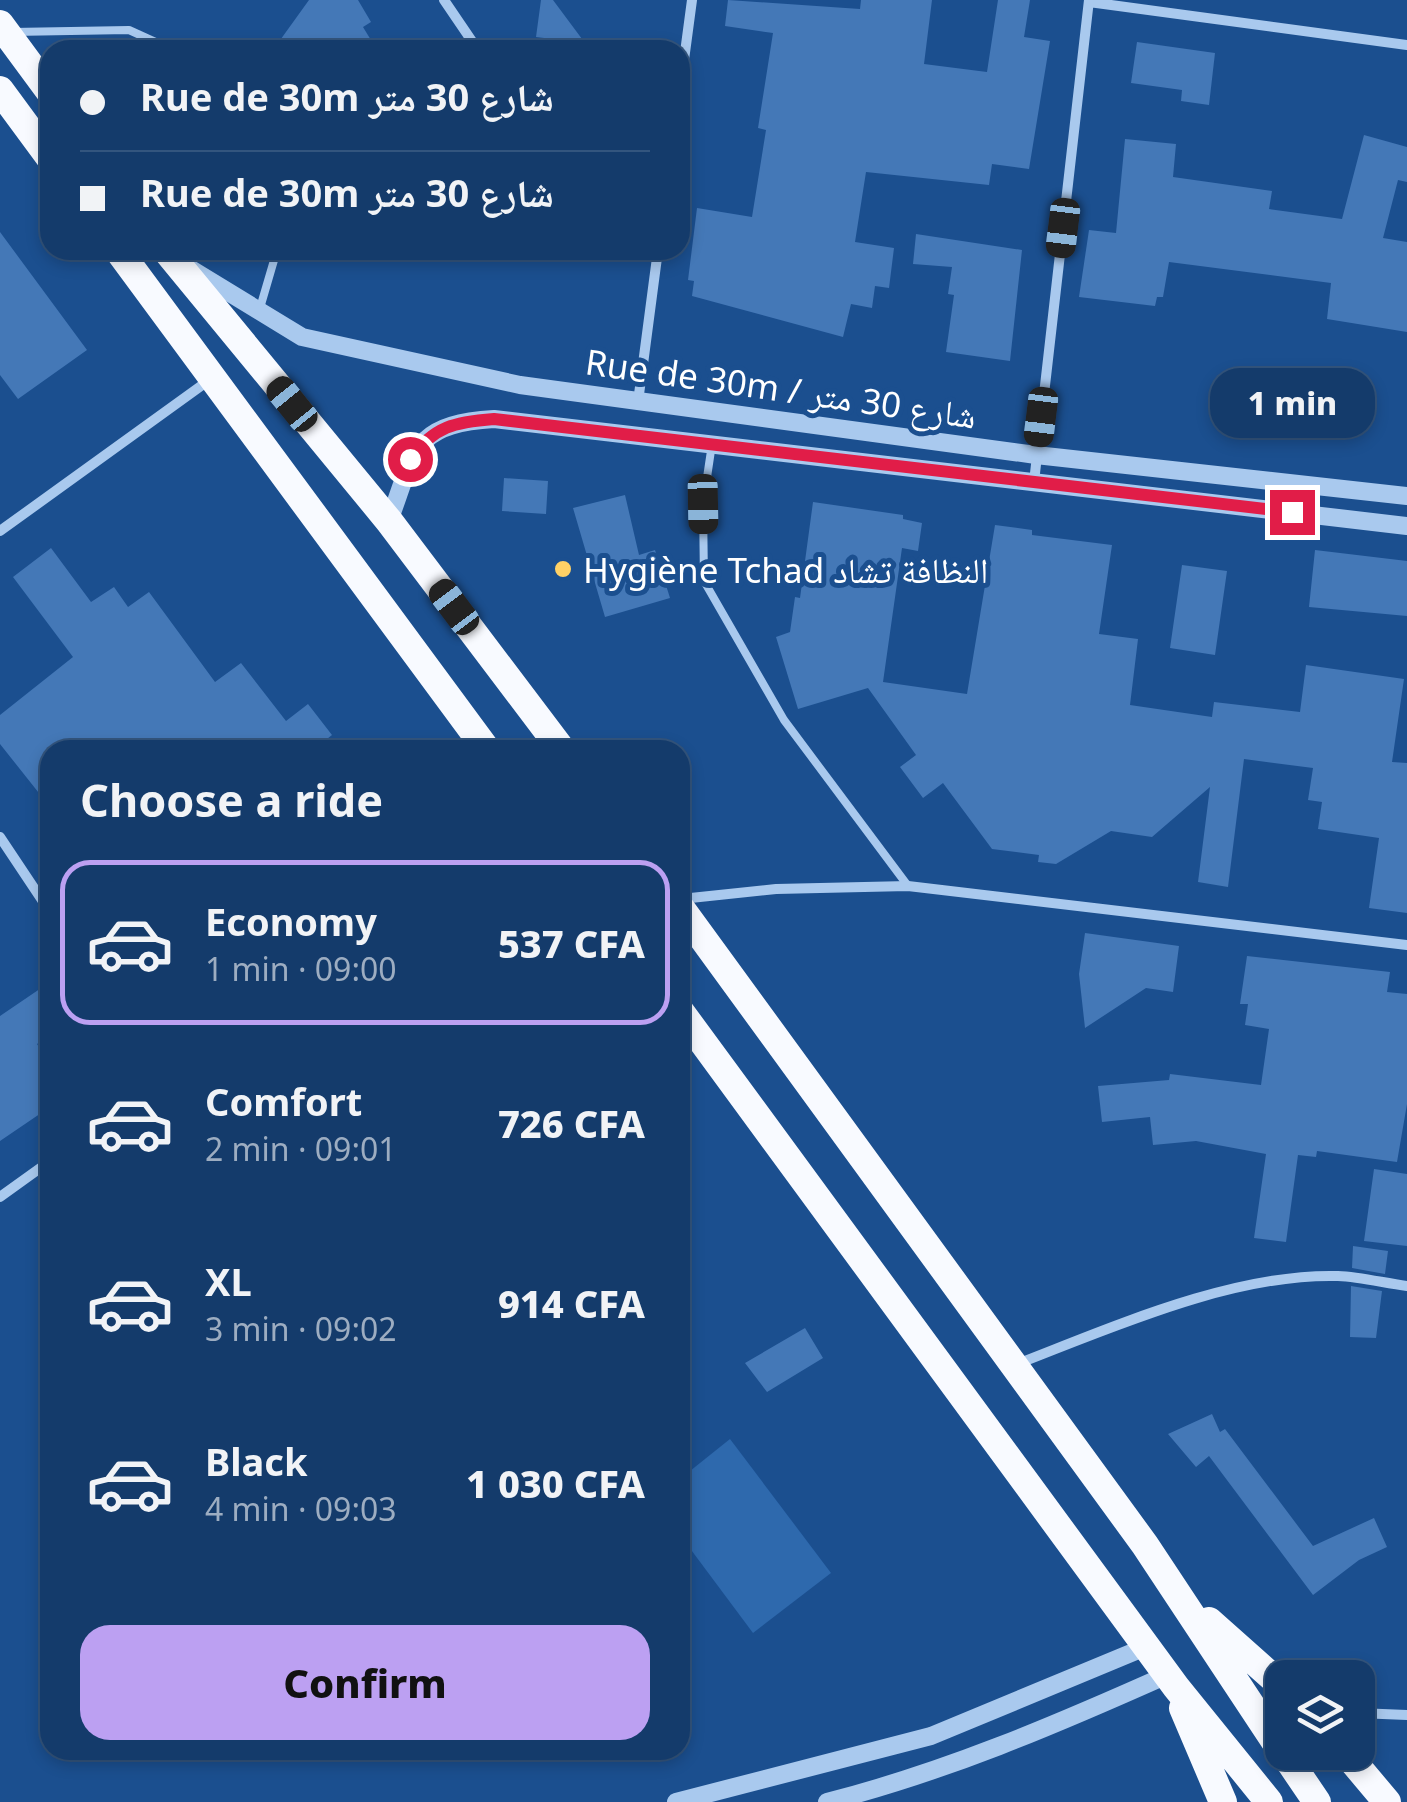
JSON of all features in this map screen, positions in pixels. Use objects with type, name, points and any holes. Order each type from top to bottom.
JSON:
[{"type":"highway","points":[[3,28],[40,78]]},
{"type":"highway","points":[[0,90],[40,144]]},
{"type":"highway","points":[[125,260],[481,740]]},
{"type":"highway","points":[[174,260],[389,521],[554,740]]},
{"type":"highway","points":[[690,917],[1184,1599],[1265,1725]]},
{"type":"highway","points":[[690,1025],[1171,1681],[1266,1798]]},
{"type":"highway","points":[[1184,1599],[1265,1671]]},
{"type":"highway","points":[[1171,1681],[1223,1802]]},
{"type":"highway","points":[[1294,1770],[1317,1802]]},
{"type":"highway","points":[[1361,1770],[1387,1802]]},
{"type":"street","points":[[444,0],[471,40]]},
{"type":"street","points":[[687,40],[692,0]]},
{"type":"street","points":[[1034,482],[1089,1],[1407,45]]},
{"type":"street","name":"Rue de 30m / شارع 30 متر","points":[[178,260],[302,338],[520,385],[1036,454],[1407,496]]},
{"type":"street","points":[[638,402],[657,260]]},
{"type":"street","points":[[0,531],[213,378]]},
{"type":"street","points":[[389,521],[410,459],[428,434],[456,422],[494,419],[1407,526]]},
{"type":"street","points":[[0,837],[40,897]]},
{"type":"street","points":[[690,901],[776,888],[908,886],[1407,945]]},
{"type":"street","points":[[0,1197],[40,1168]]},
{"type":"street","points":[[1015,1365],[1164,1308],[1251,1287],[1336,1276],[1407,1286]]},
{"type":"street","points":[[676,1802],[931,1736],[1148,1646]]},
{"type":"street","points":[[827,1802],[938,1770],[1171,1681]]},
{"type":"street","points":[[1375,1714],[1407,1715]]},
{"type":"lane","points":[[3,28],[129,30],[152,40]]},
{"type":"lane","points":[[258,312],[275,260]]},
{"type":"lane","points":[[712,442],[703,504],[704,580],[784,720],[908,886]]},
{"type":"shaded area","points":[[730,1439],[831,1573],[753,1633],[690,1548],[690,1471]]},
{"type":"building","points":[[309,0],[358,0],[371,22],[363,27],[371,40],[280,40]]},
{"type":"building","points":[[541,0],[553,0],[583,40],[560,40],[536,37]]},
{"type":"building","points":[[728,0],[860,9],[861,0],[932,0],[924,64],[987,72],[998,0],[1030,0],[1024,37],[1050,41],[1029,169],[992,164],[989,185],[866,172],[855,242],[894,248],[889,288],[875,286],[872,308],[851,304],[843,337],[692,296],[694,281],[688,280],[697,208],[752,217],[766,130],[758,128],[773,33],[725,26]]},
{"type":"building","points":[[1137,42],[1215,53],[1209,105],[1181,101],[1182,90],[1131,83]]},
{"type":"building","points":[[1364,135],[1407,147],[1407,182],[1398,180],[1383,238],[1407,242],[1407,332],[1327,319],[1331,283],[1169,262],[1163,297],[1157,297],[1155,306],[1079,297],[1089,230],[1116,233],[1125,139],[1176,144],[1173,177],[1272,191],[1269,209],[1342,219]]},
{"type":"building","points":[[0,232],[87,350],[18,399],[0,375]]},
{"type":"building","points":[[916,234],[1022,250],[1010,361],[946,352],[954,295],[948,294],[952,267],[913,264]]},
{"type":"building","points":[[1321,374],[1361,380],[1356,410],[1317,404]]},
{"type":"building","points":[[504,478],[548,481],[546,514],[502,511]]},
{"type":"building","points":[[625,495],[639,555],[655,550],[670,598],[605,617],[573,508]]},
{"type":"building","points":[[813,502],[903,515],[903,519],[922,523],[918,551],[902,548],[883,682],[967,694],[995,525],[1032,530],[1032,535],[1112,545],[1099,634],[1138,639],[1130,705],[1212,717],[1214,702],[1300,712],[1306,665],[1404,679],[1392,762],[1407,763],[1407,913],[1369,908],[1379,838],[1318,829],[1322,802],[1308,800],[1313,768],[1244,759],[1228,887],[1198,882],[1210,787],[1152,837],[1111,831],[1056,864],[1038,862],[1039,855],[992,849],[943,783],[923,798],[900,767],[916,755],[868,688],[798,709],[776,637],[790,632],[795,597],[800,598]]},
{"type":"building","points":[[51,548],[91,602],[114,587],[128,607],[149,592],[215,682],[241,663],[286,721],[308,704],[332,735],[326,740],[40,740],[40,794],[0,744],[0,715],[73,657],[13,577]]},
{"type":"building","points":[[1315,550],[1407,561],[1407,616],[1309,607]]},
{"type":"building","points":[[1182,565],[1227,571],[1215,655],[1170,648]]},
{"type":"building","points":[[1085,933],[1179,946],[1173,992],[1146,988],[1085,1028],[1079,974]]},
{"type":"building","points":[[1247,956],[1390,972],[1387,992],[1407,994],[1407,1104],[1397,1162],[1317,1151],[1316,1157],[1298,1155],[1286,1242],[1254,1238],[1266,1154],[1196,1141],[1153,1145],[1150,1117],[1102,1122],[1098,1086],[1169,1080],[1170,1074],[1261,1085],[1269,1029],[1245,1025],[1248,1004],[1240,1004]]},
{"type":"building","points":[[40,989],[40,1114],[0,1141],[0,1016]]},
{"type":"building","points":[[1374,1169],[1407,1174],[1407,1246],[1364,1241]]},
{"type":"building","points":[[1353,1246],[1388,1251],[1385,1274],[1352,1268]]},
{"type":"building","points":[[1351,1286],[1382,1291],[1376,1338],[1350,1337]]},
{"type":"building","points":[[805,1328],[823,1358],[767,1392],[745,1363]]},
{"type":"building","points":[[1212,1414],[1220,1432],[1225,1429],[1313,1546],[1374,1518],[1387,1547],[1359,1560],[1313,1595],[1209,1456],[1196,1467],[1168,1434]]},
{"type":"place","name":"Hygiène Tchad النظافة تشاد","points":[[563,569]]},
{"type":"route","points":[[410,459],[428,434],[456,422],[494,419],[1292,512]]}]
